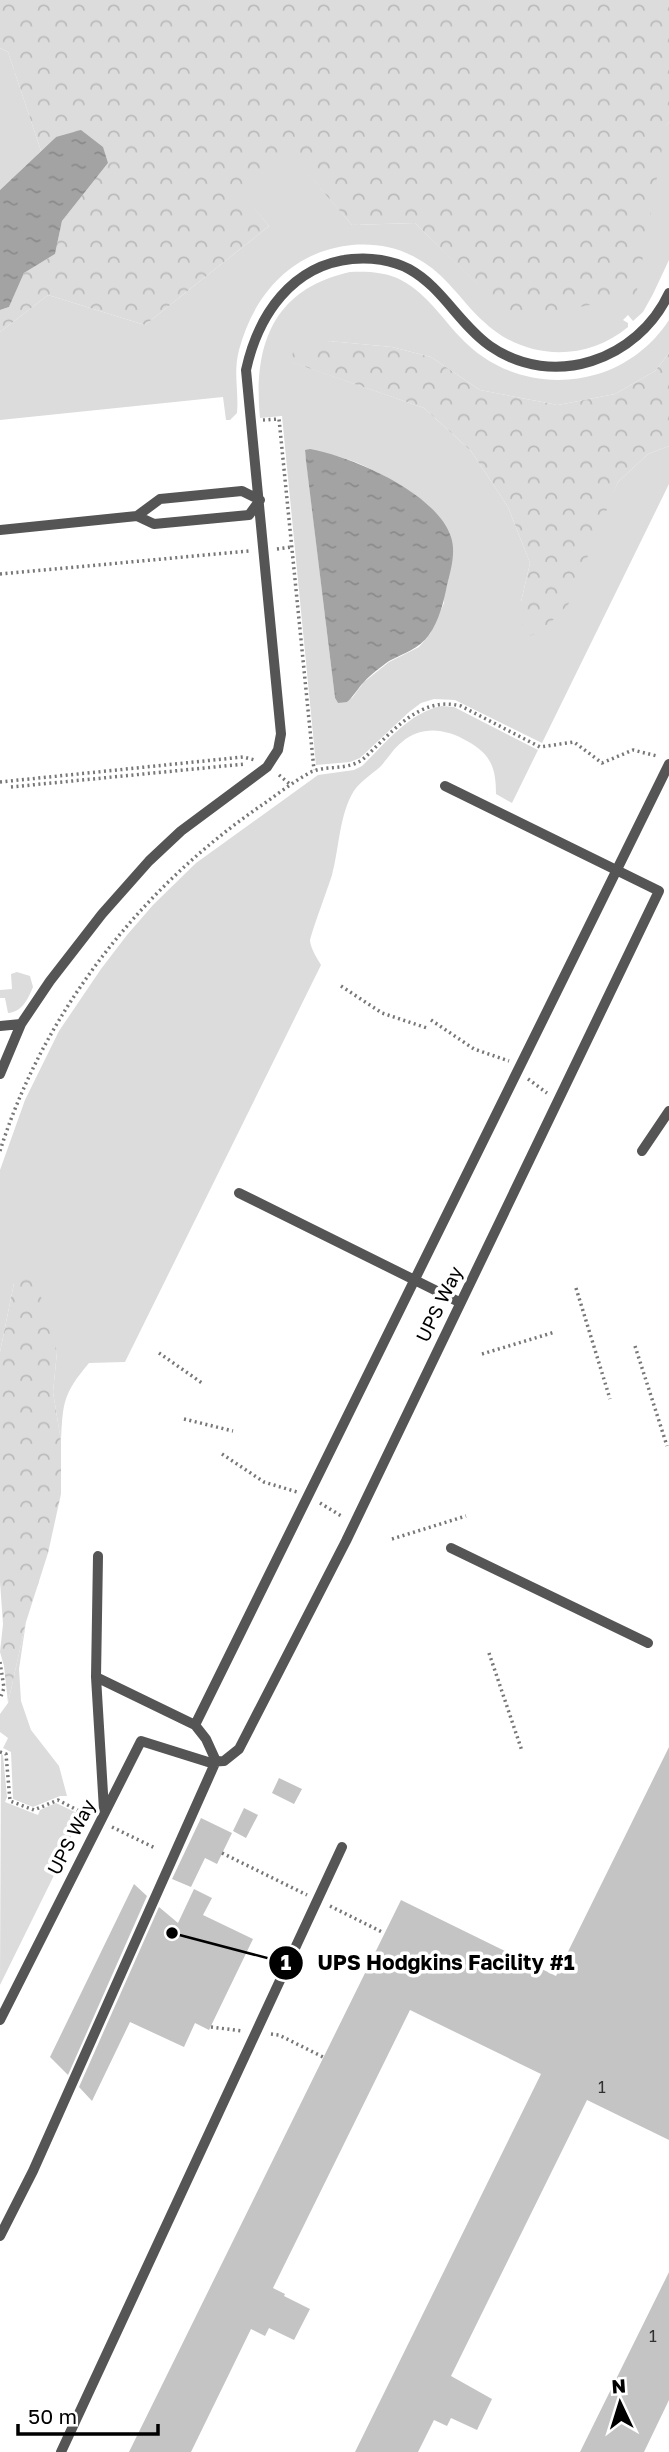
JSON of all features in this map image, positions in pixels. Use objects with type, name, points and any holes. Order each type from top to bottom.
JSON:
[{"type":"lane","points":[[0,1074],[21,1024],[50,981],[102,914],[149,861],[194,820],[267,766],[278,750],[281,734],[260,500],[245,382],[249,354],[262,321],[285,290],[319,267],[341,260],[381,260],[408,269],[433,288],[476,335],[491,346],[517,359],[552,367],[576,366],[603,358],[622,348],[639,336],[653,320],[669,293]]},
{"type":"lane","points":[[0,530],[137,516],[160,499],[243,491],[260,500]]},
{"type":"lane","points":[[137,516],[153,524],[249,515],[260,500]]},
{"type":"lane","name":"UPS Way","points":[[195,1725],[669,764]]},
{"type":"lane","name":"UPS Way","points":[[0,2020],[141,1741],[208,1762],[225,1761],[239,1749],[354,1524],[659,891],[445,786]]},
{"type":"lane","points":[[0,1026],[21,1024]]},
{"type":"lane","points":[[642,1151],[669,1111]]},
{"type":"lane","points":[[239,1193],[459,1302]]},
{"type":"lane","points":[[451,1548],[648,1643]]},
{"type":"lane","points":[[98,1556],[96,1677],[104,1810]]},
{"type":"lane","points":[[0,2236],[33,2171],[216,1762],[206,1739],[195,1725],[96,1677]]},
{"type":"lane","points":[[61,2452],[342,1847]]},
{"type":"path","points":[[261,421],[279,419],[314,771]]},
{"type":"path","points":[[0,575],[292,547]]},
{"type":"path","points":[[0,1151],[45,1045],[93,968],[114,941],[173,876],[242,818],[290,785],[314,771],[354,765],[413,714],[437,703],[448,702],[461,706],[540,747],[573,742],[603,763],[633,750],[657,757]]},
{"type":"path","points":[[0,782],[243,757],[256,760],[254,763],[11,787]]},
{"type":"path","points":[[267,766],[290,785]]},
{"type":"path","points":[[341,986],[382,1013],[427,1028]]},
{"type":"path","points":[[431,1020],[474,1049],[519,1068],[557,1101]]},
{"type":"path","points":[[576,1288],[610,1399]]},
{"type":"path","points":[[482,1354],[555,1332]]},
{"type":"path","points":[[635,1346],[667,1446]]},
{"type":"path","points":[[159,1353],[202,1383]]},
{"type":"path","points":[[184,1419],[233,1431]]},
{"type":"path","points":[[222,1454],[264,1482],[308,1495],[354,1524]]},
{"type":"path","points":[[392,1539],[466,1516]]},
{"type":"path","points":[[489,1653],[522,1751]]},
{"type":"path","points":[[0,1662],[4,1688],[0,1699]]},
{"type":"path","points":[[0,1752],[6,1754],[10,1801],[34,1810],[58,1800],[81,1812]]},
{"type":"path","points":[[111,1826],[155,1848]]},
{"type":"green space","points":[[0,0],[669,0],[669,122],[666,126],[636,296],[513,320],[415,223],[352,225],[287,150],[242,193],[269,226],[145,325],[48,295],[0,332],[0,310],[9,307],[24,273],[55,254],[62,221],[108,163],[56,137],[41,151],[8,52],[0,48]]},
{"type":"green space","points":[[0,48],[8,52],[41,151],[0,190]]},
{"type":"green space","points":[[669,122],[669,260],[643,312],[633,321],[628,315],[623,320],[628,323],[628,327],[611,339],[574,351],[535,350],[499,334],[475,313],[445,280],[418,259],[386,247],[352,245],[311,256],[294,266],[266,294],[255,311],[239,350],[236,367],[237,413],[230,420],[226,420],[223,397],[0,420],[0,332],[48,295],[145,325],[269,226],[241,193],[287,149],[352,225],[415,223],[513,319]]},
{"type":"green space","points":[[350,272],[380,273],[397,278],[416,289],[460,337],[489,361],[523,375],[542,379],[579,378],[619,365],[647,346],[669,320],[669,353],[655,371],[615,394],[558,405],[480,390],[431,357],[392,347],[329,341],[292,362],[424,408],[471,451],[508,507],[530,563],[521,602],[602,518],[618,482],[648,454],[669,446],[669,484],[542,743],[455,700],[434,699],[421,703],[409,712],[360,758],[350,762],[316,765],[282,416],[260,418],[259,391],[265,344],[274,324],[286,306],[302,292],[324,280]],"holes":[[[305,451],[323,453],[370,469],[428,505],[444,603],[430,634],[419,647],[389,662],[364,682],[352,698],[338,703],[335,698]]]},
{"type":"green space","points":[[329,341],[392,347],[431,357],[480,390],[558,405],[615,394],[655,371],[669,353],[669,446],[648,454],[618,482],[568,605],[541,632],[523,638],[521,602],[530,563],[508,507],[471,451],[424,408],[291,362],[293,352]]},
{"type":"green space","points":[[454,707],[538,750],[512,803],[496,794],[493,769],[482,751],[459,737],[434,731],[418,733],[402,742],[354,791],[344,815],[332,875],[310,941],[321,965],[125,1362],[89,1363],[66,1399],[61,1441],[53,1392],[57,1352],[14,1283],[0,1352],[0,1170],[25,1100],[59,1031],[127,935],[196,863],[318,775],[354,770],[362,766],[408,722],[430,709]]},
{"type":"green space","points":[[17,972],[30,976],[33,987],[21,1007],[8,1013],[5,998],[0,998],[0,990],[12,989],[11,974]]},
{"type":"green space","points":[[29,1275],[42,1299],[57,1352],[53,1392],[61,1441],[61,1494],[48,1553],[26,1622],[8,1703],[0,1652],[3,1624],[0,1582],[0,1352],[14,1283]]},
{"type":"green space","points":[[26,1622],[19,1669],[21,1701],[31,1730],[59,1766],[67,1796],[60,1796],[33,1807],[13,1799],[11,1752],[3,1748],[8,1738],[0,1732],[0,1714],[8,1703]]},
{"type":"green space","points":[[1,1754],[7,1797],[5,1802],[38,1815],[40,1810],[56,1803],[79,1814],[66,1851],[0,1985]]},
{"type":"water","points":[[81,130],[103,147],[108,163],[62,221],[55,254],[24,273],[9,307],[0,310],[0,190],[56,137]]},
{"type":"water","points":[[310,449],[369,468],[411,492],[443,521],[451,537],[453,549],[444,598],[429,635],[416,647],[376,671],[347,702],[338,703],[335,698],[306,461],[305,450]]},
{"type":"building","points":[[669,1747],[669,2140],[587,2100],[451,2376],[492,2399],[477,2430],[451,2418],[447,2426],[434,2420],[418,2452],[355,2452],[541,2074],[410,2010],[273,2288],[310,2309],[294,2340],[269,2328],[265,2336],[251,2329],[191,2452],[129,2452],[401,1900],[556,1976]]},
{"type":"building","points":[[279,1778],[302,1789],[294,1804],[272,1793]]},
{"type":"building","points":[[244,1808],[258,1815],[246,1838],[233,1831]]},
{"type":"building","points":[[201,1818],[232,1833],[217,1864],[205,1858],[191,1887],[172,1879]]},
{"type":"building","points":[[134,1884],[147,1896],[68,2075],[50,2057]]},
{"type":"building","points":[[194,1889],[212,1898],[203,1915],[253,1939],[209,2030],[195,2023],[184,2047],[130,2022],[92,2101],[79,2087],[159,1907],[178,1923]]},
{"type":"building","points":[[669,2272],[669,2400],[644,2452],[580,2452]]},
{"type":"place","name":"UPS Hodgkins Facility #1","points":[[172,1933]]}]
